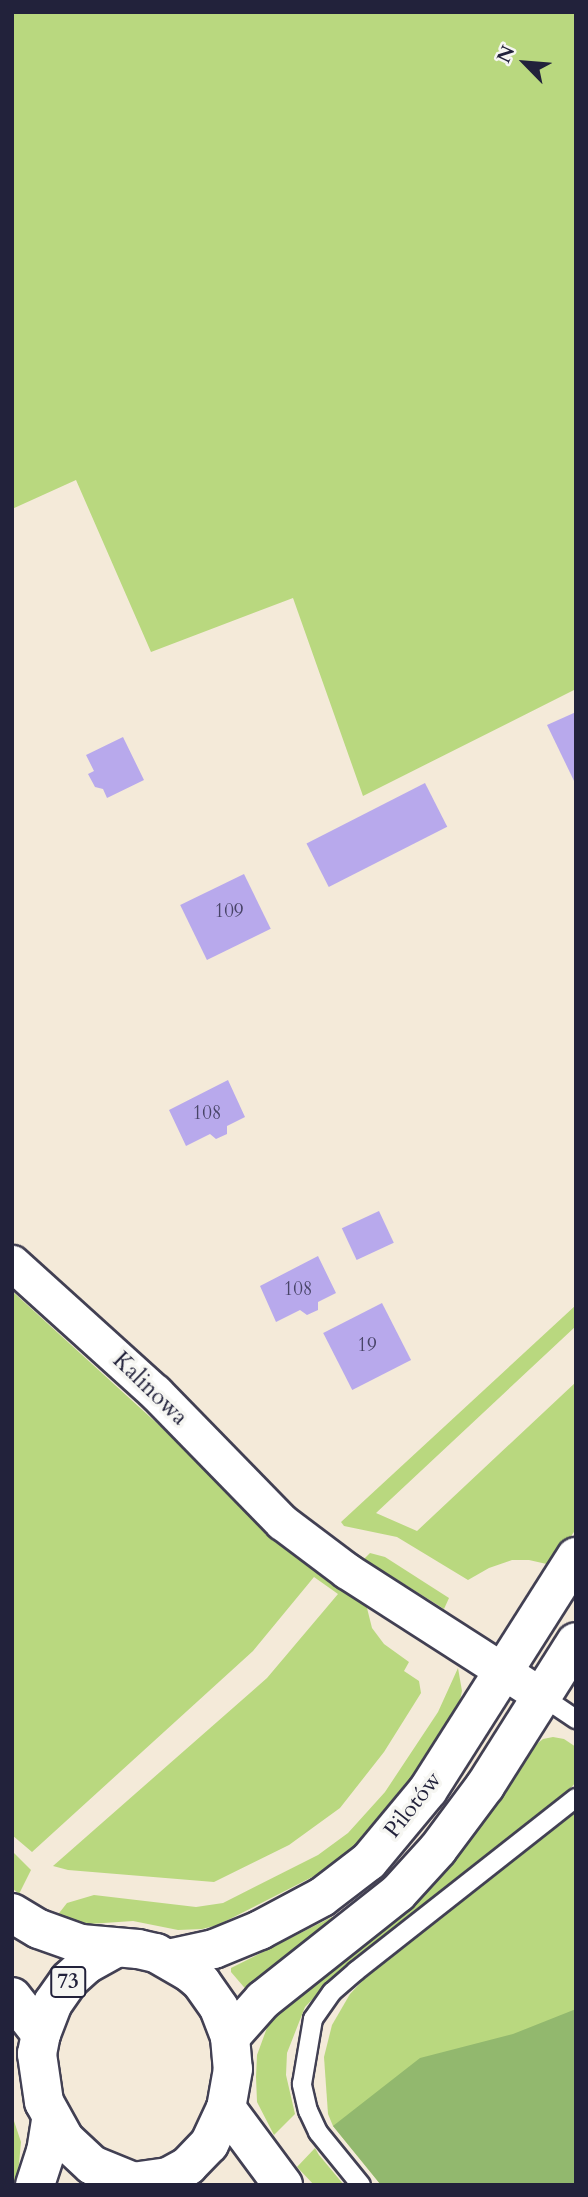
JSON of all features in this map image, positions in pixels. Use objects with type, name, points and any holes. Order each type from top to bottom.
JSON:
[{"type":"main road","name":"Pilotów","points":[[168,1959],[214,1949],[260,1930],[322,1897],[369,1861],[428,1790],[576,1557]]},
{"type":"main road","name":"Pilotów","points":[[230,2037],[263,2000],[398,1893],[438,1849],[543,1697],[576,1642]]},
{"type":"main road","name":"73","points":[[12,1913],[39,1929],[81,1944],[138,1949],[168,1959],[201,1982],[219,2008],[230,2037],[233,2069],[226,2108],[209,2144],[188,2166],[154,2182],[92,2165],[65,2140],[51,2119],[38,2074],[41,2034],[53,2003],[69,1980],[87,1964],[116,1948]]},
{"type":"main road","name":"73","points":[[12,1997],[41,2034]]},
{"type":"main road","points":[[226,2108],[283,2185]]},
{"type":"main road","points":[[35,2185],[46,2152],[51,2119]]},
{"type":"street","name":"Kalinowa","points":[[12,1263],[155,1392],[282,1522],[347,1571],[543,1697]]},
{"type":"lane","points":[[543,1697],[576,1719]]},
{"type":"lane","points":[[361,2185],[318,2132],[308,2111],[302,2084],[313,2019],[332,1992],[356,1971],[576,1798]]},
{"type":"green space","points":[[12,12],[576,12],[576,689],[363,796],[293,598],[151,652],[76,480],[12,509]]},
{"type":"green space","points":[[12,1291],[161,1427],[268,1533],[366,1604],[372,1628],[384,1644],[409,1662],[404,1671],[419,1681],[421,1693],[384,1752],[340,1808],[289,1845],[214,1882],[68,1870],[53,1866],[267,1678],[338,1594],[314,1577],[253,1651],[32,1852],[12,1835]]},
{"type":"green space","points":[[576,1305],[576,1326],[376,1513],[417,1531],[576,1382],[576,1529],[551,1565],[529,1560],[512,1560],[489,1568],[468,1580],[397,1537],[344,1526],[341,1522]]},
{"type":"green space","points":[[370,1553],[385,1557],[449,1598],[444,1609],[364,1559]]},
{"type":"green space","points":[[458,1668],[462,1691],[458,1709],[403,1795],[382,1821],[346,1856],[324,1871],[218,1925],[202,1929],[178,1930],[133,1921],[89,1924],[56,1917],[67,1903],[94,1895],[196,1907],[223,1903],[318,1855],[348,1833],[385,1792],[438,1712]]},
{"type":"green space","points":[[543,1739],[564,1739],[576,1747],[576,1782],[569,1790],[339,1972],[305,2007],[287,2053],[286,2075],[295,2114],[274,2135],[257,2102],[257,2055],[268,2025],[278,2012],[428,1889],[473,1837],[529,1750]]},
{"type":"green space","points":[[576,1811],[576,2185],[381,2185],[333,2126],[328,2114],[324,2057],[332,2025],[350,1994],[366,1977]]},
{"type":"green space","points":[[12,1851],[31,1870],[19,1894],[12,1888]]},
{"type":"green space","points":[[332,1917],[336,1920],[249,1993],[231,1972],[231,1968]]},
{"type":"green space","points":[[576,2009],[576,2185],[381,2185],[333,2126],[420,2058],[513,2034]]},
{"type":"green space","points":[[12,2115],[21,2142],[17,2185],[12,2185]]},
{"type":"green space","points":[[315,2148],[344,2185],[314,2185],[297,2167]]},
{"type":"building","points":[[576,712],[576,785],[547,725]]},
{"type":"building","points":[[123,737],[144,780],[107,798],[103,789],[95,787],[88,774],[94,771],[86,755]]},
{"type":"building","points":[[425,783],[447,827],[329,887],[306,843]]},
{"type":"building","points":[[244,874],[271,929],[207,960],[180,905]]},
{"type":"building","points":[[228,1080],[245,1117],[227,1126],[227,1134],[216,1139],[210,1134],[186,1146],[169,1110]]},
{"type":"building","points":[[379,1211],[394,1243],[357,1260],[342,1228]]},
{"type":"building","points":[[318,1256],[336,1293],[318,1302],[318,1310],[307,1315],[300,1310],[276,1322],[260,1286]]},
{"type":"building","points":[[382,1303],[411,1360],[352,1390],[323,1333]]}]
